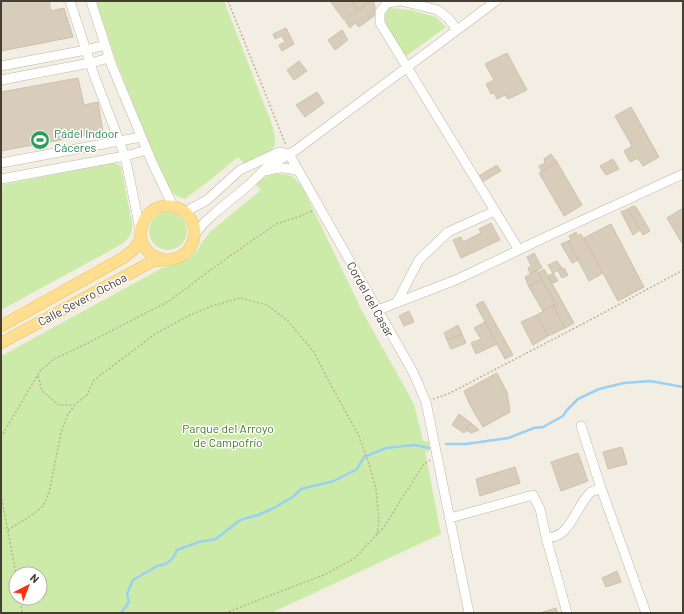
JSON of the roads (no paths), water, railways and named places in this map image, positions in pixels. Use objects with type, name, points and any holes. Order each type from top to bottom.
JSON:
[{"type":"main road","points":[[158,206],[173,206],[185,212],[193,222],[195,234],[192,244],[186,253],[176,258],[166,260],[155,256],[146,249],[141,234],[146,215],[158,206]]},
{"type":"main road","name":"Calle Severo Ochoa","points":[[1,326],[123,258],[134,250],[141,234]]},
{"type":"main road","name":"Calle Severo Ochoa","points":[[1,343],[153,261],[166,260]]},
{"type":"street","points":[[70,1],[90,63],[125,156],[141,234]]},
{"type":"street","points":[[91,1],[109,58],[141,137],[173,206]]},
{"type":"street","points":[[457,30],[438,10],[400,1],[387,3],[380,12],[380,23],[519,250]]},
{"type":"street","points":[[195,234],[204,223],[250,184],[266,168],[296,150],[496,1]]},
{"type":"street","points":[[1,66],[105,45]]},
{"type":"street","points":[[1,80],[109,58]]},
{"type":"street","points":[[1,163],[141,137]]},
{"type":"street","points":[[1,179],[125,156],[147,150]]},
{"type":"street","points":[[185,212],[207,200],[240,170],[279,152],[289,154]]},
{"type":"street","name":"Cordel del Casar","points":[[289,154],[413,372],[426,402],[469,613]]},
{"type":"street","points":[[249,166],[253,168],[257,176]]},
{"type":"street","points":[[257,176],[271,169],[283,167],[299,171]]},
{"type":"street","points":[[378,310],[458,279],[683,174]]},
{"type":"street","points":[[397,302],[419,260],[448,232],[495,211]]},
{"type":"street","points":[[581,426],[601,488],[646,613]]},
{"type":"street","points":[[546,537],[551,538],[559,535],[569,526],[582,503],[591,492],[601,488]]},
{"type":"street","points":[[450,518],[533,495],[540,509],[546,537],[567,613]]},
{"type":"waterway","points":[[446,444],[466,444],[508,438],[534,428],[543,427],[563,416],[578,399],[599,389],[624,383],[650,381],[683,387]]},
{"type":"waterway","points":[[121,613],[129,602],[127,594],[133,580],[157,566],[166,564],[173,558],[177,550],[199,542],[216,539],[240,520],[258,515],[274,508],[294,496],[301,489],[334,481],[357,469],[364,457],[386,448],[415,445],[429,448]]},
{"type":"place","name":"Pádel Indoor Cáceres","points":[[40,140]]},
{"type":"park label","name":"Parque del Arroyo de Campofrío","points":[[228,435]]}]
